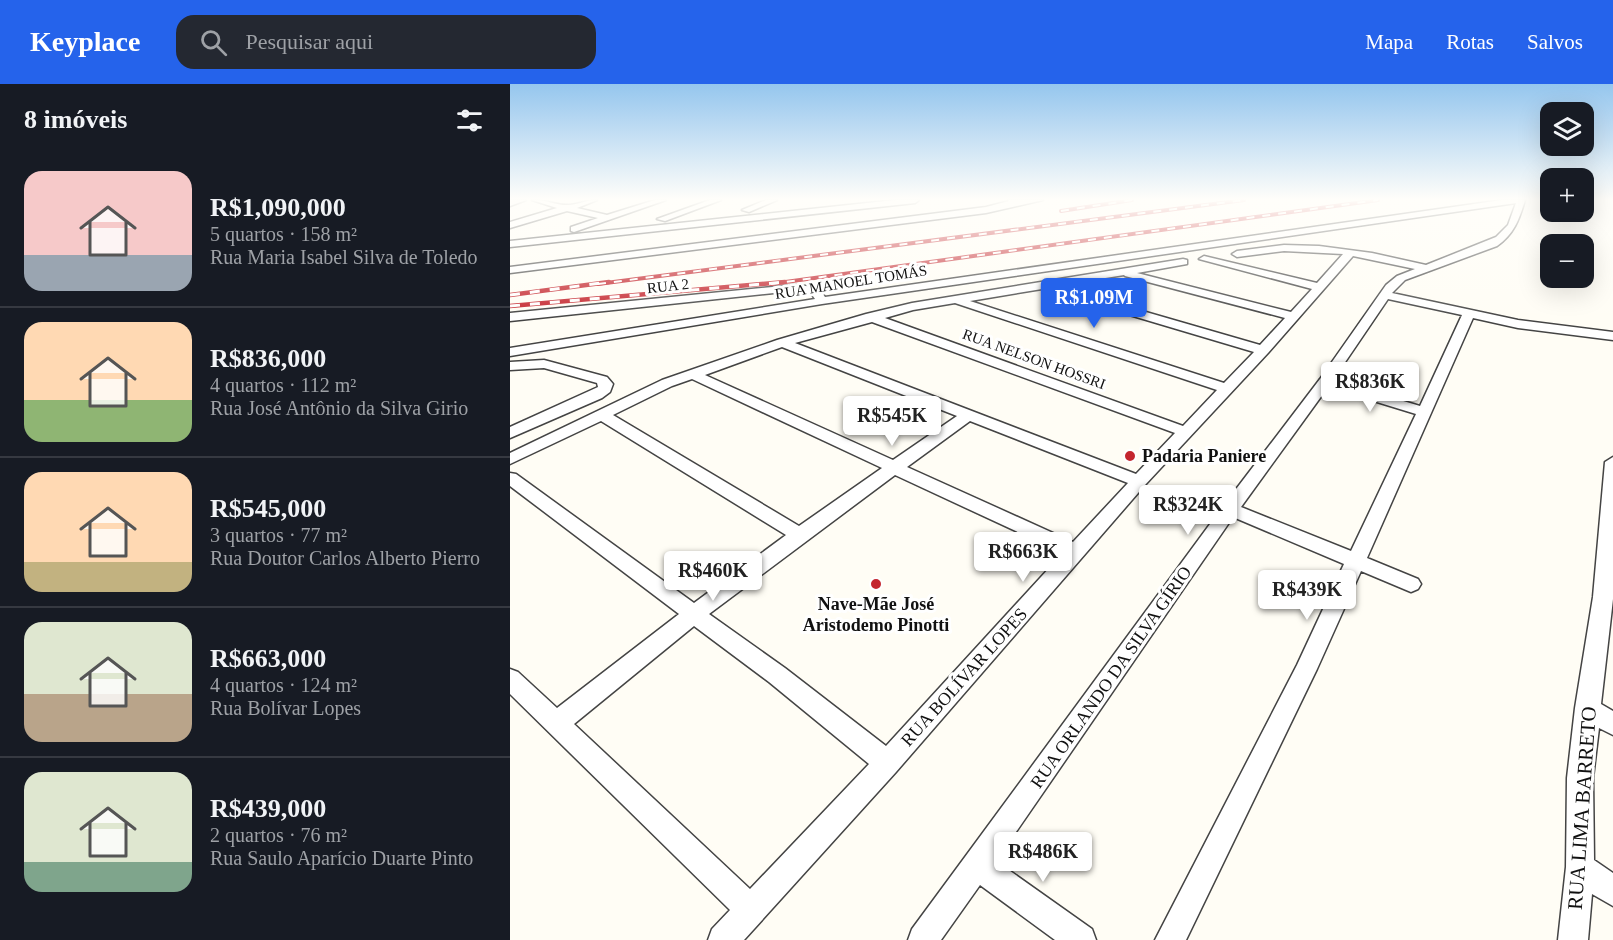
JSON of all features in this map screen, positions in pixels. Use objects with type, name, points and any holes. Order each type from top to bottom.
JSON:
[{"type":"street","points":[[510,243],[541,240],[615,245],[624,240]]},
{"type":"street","name":"RUA 2","points":[[510,270],[615,245],[669,240]]},
{"type":"street","name":"RUA MANOEL TOMÁS","points":[[510,352],[822,301],[1250,240]]},
{"type":"street","name":"RUA ORLANDO DA SILVA GÍRIO","points":[[923,940],[1230,509],[1325,382],[1395,281],[1501,240]]},
{"type":"street","points":[[510,459],[600,414],[692,374],[782,343],[870,317],[1040,285],[1283,248],[1350,253],[1424,268]]},
{"type":"street","name":"RUA BOLÍVAR LOPES","points":[[723,940],[887,763],[1139,481],[1263,350],[1350,253]]},
{"type":"street","points":[[1204,260],[1319,287]]},
{"type":"street","points":[[1122,272],[1293,316]]},
{"type":"street","points":[[1040,285],[1263,350]]},
{"type":"street","name":"RUA 2","points":[[510,317],[793,288],[814,289],[822,301]]},
{"type":"street","points":[[1385,295],[1518,324],[1613,336]]},
{"type":"street","points":[[954,300],[1225,388]]},
{"type":"street","points":[[1170,940],[1306,669],[1469,314]]},
{"type":"street","name":"RUA NELSON HOSSRI","points":[[870,317],[1186,432]]},
{"type":"street","points":[[782,343],[1139,481]]},
{"type":"street","points":[[510,366],[544,364],[602,380],[606,384],[597,395],[511,431]]},
{"type":"street","points":[[692,374],[1077,552]]},
{"type":"street","points":[[1325,382],[1425,412]]},
{"type":"street","points":[[600,414],[800,534]]},
{"type":"street","points":[[557,723],[695,613],[800,534],[897,468],[969,415]]},
{"type":"street","name":"RUA LIMA BARRETO","points":[[1573,940],[1580,867],[1580,778],[1587,708],[1608,600],[1613,462]]},
{"type":"street","points":[[510,478],[695,613],[887,763]]},
{"type":"street","points":[[1230,509],[1411,584]]},
{"type":"street","points":[[510,679],[751,910]]},
{"type":"street","points":[[1587,708],[1613,724]]},
{"type":"street","points":[[977,865],[1081,940]]},
{"type":"street","points":[[1580,867],[1613,891]]},
{"type":"railway","points":[[598,284],[937,240]]},
{"type":"railway","points":[[771,284],[1089,240]]},
{"type":"railway","points":[[510,295],[609,282]]},
{"type":"railway","points":[[510,306],[785,282]]},
{"type":"place","name":"Padaria Paniere","points":[[1130,456]]},
{"type":"place","name":"Nave-Mãe José Aristodemo Pinotti","points":[[876,584]]}]
